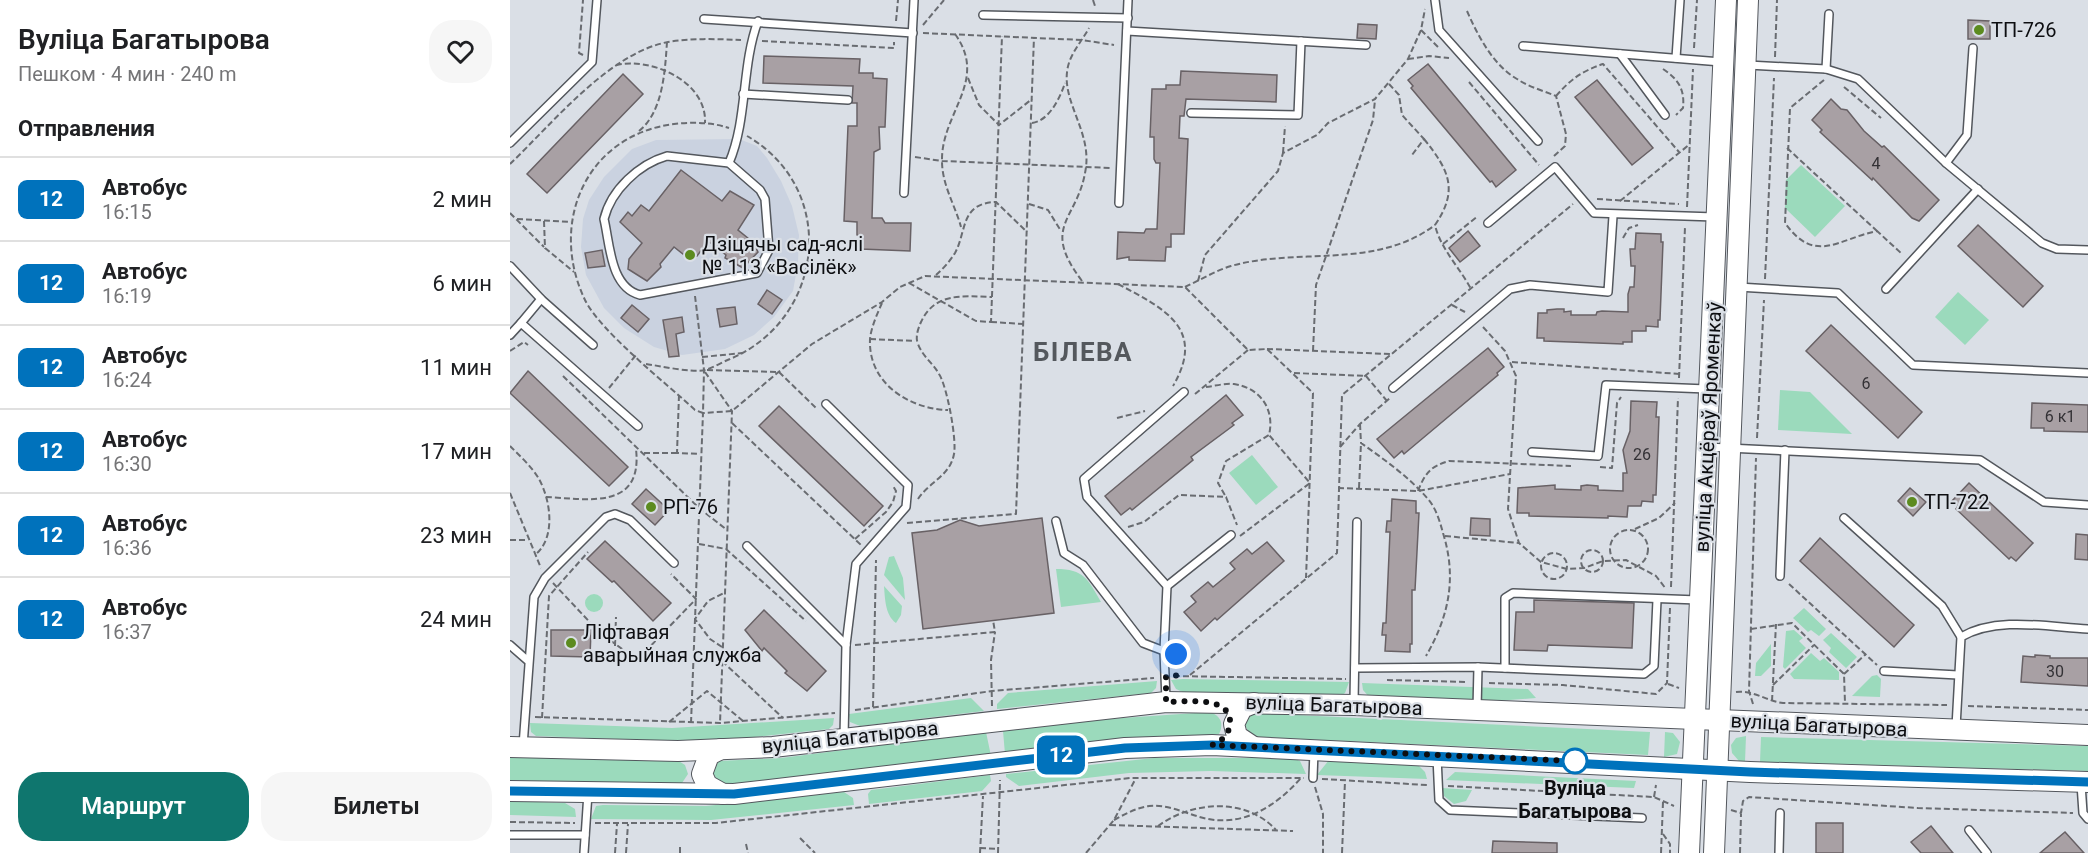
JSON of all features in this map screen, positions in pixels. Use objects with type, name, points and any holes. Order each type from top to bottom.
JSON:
[{"type":"street","name":"вуліца Акцёраў Яроменкаў","points":[[1689,853],[1726,0]]},
{"type":"street","name":"вуліца Акцёраў Яроменкаў","points":[[1714,853],[1748,0]]},
{"type":"street","name":"вуліца Багатырова","points":[[516,747],[678,752],[773,747],[1166,702],[1354,705],[2088,735]]},
{"type":"street","points":[[1211,702],[1227,713],[1229,725],[1222,740],[1212,745]]},
{"type":"street","points":[[1252,746],[1237,736],[1234,724],[1242,708],[1254,703]]},
{"type":"street","points":[[510,790],[678,795],[776,791],[1125,748],[1212,745],[1314,748],[1718,770],[2084,782]]},
{"type":"street","points":[[721,749],[705,760],[702,774],[711,790],[723,794]]},
{"type":"street","points":[[678,752],[692,762],[694,774],[688,789],[678,795]]},
{"type":"lane","points":[[510,142],[592,62],[597,0]]},
{"type":"lane","points":[[904,193],[914,0]]},
{"type":"lane","points":[[1119,203],[1128,0]]},
{"type":"lane","points":[[1435,0],[1439,30],[1538,141]]},
{"type":"lane","points":[[1676,58],[1680,0]]},
{"type":"lane","points":[[1826,69],[1829,14]]},
{"type":"lane","points":[[983,15],[1128,18]]},
{"type":"lane","points":[[704,19],[913,33]]},
{"type":"lane","points":[[729,163],[740,139],[743,94],[751,40],[758,21]]},
{"type":"lane","points":[[1127,31],[1366,45]]},
{"type":"lane","points":[[1191,113],[1298,116],[1300,41]]},
{"type":"lane","points":[[1523,46],[1724,62]]},
{"type":"lane","points":[[1946,163],[1967,135],[1973,48]]},
{"type":"lane","points":[[1620,54],[1665,115]]},
{"type":"lane","points":[[1745,65],[1826,69],[1858,79],[1946,163],[2042,243],[2057,249],[2088,250]]},
{"type":"lane","points":[[743,94],[848,100]]},
{"type":"lane","points":[[667,156],[729,163],[760,190],[765,199],[769,250],[757,273],[640,295],[630,292],[617,276],[604,219],[606,209],[633,174],[654,160],[667,156]]},
{"type":"lane","points":[[1488,223],[1556,166],[1594,213],[1613,216],[1718,217]]},
{"type":"lane","points":[[1886,289],[1978,189]]},
{"type":"lane","points":[[1394,391],[1475,318],[1510,290],[1530,285],[1608,292],[1613,216]]},
{"type":"lane","points":[[510,266],[541,299],[593,345]]},
{"type":"lane","points":[[1735,286],[1838,293],[1913,365],[2088,374]]},
{"type":"lane","points":[[510,335],[541,299]]},
{"type":"lane","points":[[520,323],[638,426]]},
{"type":"lane","points":[[1532,452],[1598,456],[1606,386],[1710,389]]},
{"type":"lane","points":[[1166,702],[1164,651],[1167,586],[1087,497],[1084,479],[1184,392]]},
{"type":"lane","points":[[826,404],[908,485],[906,507],[856,564],[846,645],[844,739]]},
{"type":"lane","points":[[1707,447],[1980,460],[2044,502],[2088,505]]},
{"type":"lane","points":[[1780,576],[1785,450]]},
{"type":"lane","points":[[516,747],[524,717],[534,597],[545,578],[606,517],[615,514],[630,520],[674,563]]},
{"type":"lane","points":[[1844,518],[1942,606],[1961,636],[1956,731]]},
{"type":"lane","points":[[1056,521],[1064,553],[1083,565],[1143,643],[1164,651]]},
{"type":"lane","points":[[1354,705],[1358,522]]},
{"type":"lane","points":[[1167,586],[1231,535]]},
{"type":"lane","points":[[747,546],[846,645]]},
{"type":"lane","points":[[1505,668],[1505,598],[1513,593],[1700,600]]},
{"type":"lane","points":[[1355,668],[1478,667],[1644,674],[1654,666],[1657,600]]},
{"type":"lane","points":[[1961,636],[1974,629],[1999,625],[2088,629]]},
{"type":"lane","points":[[510,645],[527,660]]},
{"type":"lane","points":[[1477,710],[1478,667]]},
{"type":"lane","points":[[1884,671],[1958,675]]},
{"type":"lane","points":[[1313,778],[1314,748]]},
{"type":"lane","points":[[1437,755],[1439,800],[1450,810],[1642,818]]},
{"type":"lane","points":[[2084,782],[2086,816]]},
{"type":"lane","points":[[584,853],[588,793]]},
{"type":"lane","points":[[1779,853],[1780,813]]},
{"type":"lane","points":[[1969,830],[1987,853]]},
{"type":"lane","points":[[510,835],[585,835]]},
{"type":"path","points":[[510,164],[614,66],[633,54],[667,42],[701,39],[894,48],[898,0]]},
{"type":"path","points":[[944,0],[922,27],[921,33],[1082,40],[1126,47]]},
{"type":"path","points":[[1093,0],[1096,9]]},
{"type":"path","points":[[1686,216],[1697,0]]},
{"type":"path","points":[[1754,708],[1749,691],[1756,449],[1777,0]]},
{"type":"path","points":[[1284,153],[1317,135],[1328,123],[1375,99],[1408,59],[1420,30],[1425,9]]},
{"type":"path","points":[[1467,12],[1495,59],[1516,79],[1557,96]]},
{"type":"path","points":[[1408,59],[1429,56],[1449,58],[1420,30]]},
{"type":"path","points":[[955,34],[965,56],[968,78],[979,105],[999,125]]},
{"type":"path","points":[[991,322],[1002,36]]},
{"type":"path","points":[[907,514],[901,524],[1016,514],[1034,38]]},
{"type":"path","points":[[1032,123],[1037,123],[1056,104],[1066,81],[1069,62],[1082,40]]},
{"type":"path","points":[[667,42],[665,70],[658,100],[648,124],[599,162],[590,175],[581,190],[569,239],[574,272],[593,314],[694,410],[702,413],[732,411],[812,344],[909,283],[924,276],[993,277],[1185,287],[1231,266],[1279,259],[1348,256],[1418,238],[1435,225],[1449,202],[1449,187],[1443,163],[1402,115],[1399,95],[1389,84]]},
{"type":"path","points":[[614,66],[645,64],[665,70],[695,94],[705,123]]},
{"type":"path","points":[[1557,96],[1570,80],[1583,71],[1603,64],[1678,152]]},
{"type":"path","points":[[1660,67],[1674,76],[1682,88],[1683,108],[1676,115]]},
{"type":"path","points":[[1464,76],[1540,167]]},
{"type":"path","points":[[961,227],[947,189],[942,161],[948,124],[968,78]]},
{"type":"path","points":[[1828,79],[1822,80],[1790,108],[1785,223],[1791,232],[1808,244],[1822,248],[1877,231]]},
{"type":"path","points":[[1061,231],[1080,190],[1086,167],[1082,128],[1069,97],[1066,81]]},
{"type":"path","points":[[1843,86],[1886,122]]},
{"type":"path","points":[[1548,160],[1565,146],[1566,134],[1557,96]]},
{"type":"path","points":[[999,125],[1033,98]]},
{"type":"path","points":[[1312,351],[1316,285],[1339,225],[1373,120],[1375,99]]},
{"type":"path","points":[[1198,281],[1205,255],[1278,171],[1284,153],[1286,115]]},
{"type":"path","points":[[628,139],[656,126],[705,123],[740,131],[771,152],[787,170],[800,191],[810,229],[807,268],[793,302],[766,336],[746,352],[704,370]]},
{"type":"path","points":[[1412,155],[1424,139]]},
{"type":"path","points":[[1620,201],[1690,143]]},
{"type":"path","points":[[1787,148],[1911,262]]},
{"type":"path","points":[[906,155],[942,161],[1120,169]]},
{"type":"path","points":[[1189,676],[1337,553],[1342,395],[1580,198],[1688,204]]},
{"type":"path","points":[[936,276],[955,253],[961,227],[975,209],[996,202]]},
{"type":"path","points":[[996,202],[1028,232]]},
{"type":"path","points":[[1029,204],[1048,210],[1061,231],[1063,249],[1082,282]]},
{"type":"path","points":[[510,213],[545,248],[574,272]]},
{"type":"path","points":[[1443,244],[1478,216]]},
{"type":"path","points":[[517,219],[572,222]]},
{"type":"path","points":[[544,221],[545,248]]},
{"type":"path","points":[[1622,240],[1629,228],[1646,223]]},
{"type":"path","points":[[1452,305],[1475,318],[1512,362],[1517,386],[1508,509],[1519,543],[1541,562],[1567,569],[1584,568],[1603,561],[1626,560],[1640,565],[1656,576],[1671,596],[1685,225],[1675,224]]},
{"type":"path","points":[[1435,225],[1438,237],[1471,289]]},
{"type":"path","points":[[909,283],[976,321],[1024,324]]},
{"type":"path","points":[[1116,283],[1161,307],[1175,320],[1184,348],[1184,367],[1171,391]]},
{"type":"path","points":[[691,723],[704,370],[693,284]]},
{"type":"path","points":[[1185,287],[1248,350]]},
{"type":"path","points":[[914,505],[926,486],[940,479],[949,468],[954,454],[955,434],[939,373],[925,358],[917,341],[919,328],[926,311],[939,300],[965,296],[992,297]]},
{"type":"path","points":[[882,302],[870,339],[873,360],[889,387],[917,406],[948,410]]},
{"type":"path","points":[[870,339],[917,341]]},
{"type":"path","points":[[510,351],[515,345],[524,342],[530,346]]},
{"type":"path","points":[[1267,349],[1313,393],[1306,578]]},
{"type":"path","points":[[1195,394],[1248,350],[1391,354]]},
{"type":"path","points":[[702,357],[746,352]]},
{"type":"path","points":[[593,405],[636,355]]},
{"type":"path","points":[[1512,362],[1680,374]]},
{"type":"path","points":[[646,364],[704,370],[778,372],[818,410]]},
{"type":"path","points":[[704,370],[732,411],[720,723]]},
{"type":"path","points":[[561,373],[699,508],[727,530]]},
{"type":"path","points":[[1292,373],[1366,376],[1387,401]]},
{"type":"path","points":[[1203,387],[1233,384],[1247,388],[1260,396],[1269,410],[1272,422],[1269,435],[1226,461],[1218,483],[1226,497],[1240,536],[1310,483]]},
{"type":"path","points":[[1340,447],[1360,424],[1387,401],[1394,391]]},
{"type":"path","points":[[677,453],[679,395]]},
{"type":"path","points":[[1117,418],[1147,411]]},
{"type":"path","points":[[731,423],[867,551]]},
{"type":"path","points":[[1359,489],[1360,424]]},
{"type":"path","points":[[1269,435],[1310,483]]},
{"type":"path","points":[[1361,443],[1405,476],[1429,500],[1445,537],[1451,569],[1445,617],[1418,667]]},
{"type":"path","points":[[510,447],[539,478],[546,497],[550,518],[548,530],[544,548],[535,555]]},
{"type":"path","points":[[546,497],[606,500],[620,495],[638,466],[636,447]]},
{"type":"path","points":[[642,453],[701,454]]},
{"type":"path","points":[[1338,488],[1418,491],[1510,474]]},
{"type":"path","points":[[855,539],[893,502],[896,491],[889,480]]},
{"type":"path","points":[[1123,528],[1144,522],[1179,495],[1226,497]]},
{"type":"path","points":[[1635,529],[1644,536],[1648,545],[1648,554],[1640,565],[1630,568],[1614,562],[1610,554],[1610,542],[1616,534],[1635,529],[1659,518],[1675,503]]},
{"type":"path","points":[[1445,537],[1519,543]]},
{"type":"path","points":[[510,540],[529,540]]},
{"type":"path","points":[[698,543],[726,549],[814,629]]},
{"type":"path","points":[[542,718],[549,596],[593,546]]},
{"type":"path","points":[[1584,568],[1582,557],[1587,551],[1596,551],[1603,561]]},
{"type":"path","points":[[1550,553],[1558,553],[1566,560],[1567,569],[1562,577],[1548,578],[1543,574],[1541,562],[1550,553]]},
{"type":"path","points":[[873,707],[876,555]]},
{"type":"path","points":[[1584,568],[1596,571],[1603,561]]},
{"type":"path","points":[[671,573],[696,599]]},
{"type":"path","points":[[1780,576],[1884,671]]},
{"type":"path","points":[[695,620],[708,601],[724,593]]},
{"type":"path","points":[[616,617],[615,646],[637,660],[696,599]]},
{"type":"path","points":[[1482,683],[1563,686],[1656,694],[1667,683],[1671,600]]},
{"type":"path","points":[[695,620],[710,639],[722,646]]},
{"type":"path","points":[[992,708],[990,660],[995,632],[993,620]]},
{"type":"path","points":[[1751,629],[1792,623],[1844,674],[1845,704]]},
{"type":"path","points":[[1772,701],[1776,624]]},
{"type":"path","points":[[846,645],[995,632]]},
{"type":"path","points":[[1773,685],[1815,644]]},
{"type":"path","points":[[1844,674],[1866,654]]},
{"type":"path","points":[[722,661],[783,718]]},
{"type":"path","points":[[524,717],[669,723],[744,722],[843,712],[992,691],[1189,676],[1471,682]]},
{"type":"path","points":[[1667,683],[1682,689]]},
{"type":"path","points":[[669,723],[707,691],[744,722]]},
{"type":"path","points":[[1735,692],[1749,691],[1772,701],[2088,710]]},
{"type":"path","points":[[833,713],[834,704]]},
{"type":"path","points":[[980,848],[998,851],[1000,777]]},
{"type":"path","points":[[1086,853],[1114,820],[1136,778]]},
{"type":"path","points":[[510,822],[716,823],[1136,778],[1313,778],[1654,797],[1674,806]]},
{"type":"path","points":[[1114,820],[1150,806],[1183,811],[1209,819],[1230,819],[1257,813],[1277,803],[1301,778]]},
{"type":"path","points":[[1313,778],[1323,814],[1323,853]]},
{"type":"path","points":[[1342,853],[1345,780]]},
{"type":"path","points":[[1654,797],[1656,782]]},
{"type":"path","points":[[1749,786],[1749,797]]},
{"type":"path","points":[[980,853],[983,795]]},
{"type":"path","points":[[1740,853],[1741,813],[1743,801],[1749,797],[2086,816]]},
{"type":"path","points":[[1661,853],[1663,801]]},
{"type":"path","points":[[1158,826],[1183,811],[1216,807],[1257,813],[1277,831]]},
{"type":"path","points":[[1725,807],[1741,813]]},
{"type":"path","points":[[615,853],[617,824]]},
{"type":"path","points":[[626,853],[628,824]]},
{"type":"path","points":[[1110,825],[1293,831]]},
{"type":"path","points":[[1662,832],[1670,844],[1670,853]]},
{"type":"path","points":[[800,838],[815,853]]},
{"type":"path","points":[[746,844],[748,853]]},
{"type":"path","points":[[680,846],[680,853]]},
{"type":"shaded area","name":"Дзіцячы сад-яслі № 113 «Васілёк»","points":[[739,139],[757,146],[767,158],[792,206],[799,235],[798,263],[793,291],[774,317],[754,335],[725,349],[682,355],[654,347],[624,328],[604,308],[586,275],[581,247],[583,219],[589,200],[604,177],[632,149],[656,140]]},
{"type":"green space","points":[[1801,165],[1845,206],[1815,237],[1785,208],[1786,180]]},
{"type":"green space","points":[[1958,292],[1989,320],[1965,345],[1935,317]]},
{"type":"green space","points":[[1780,390],[1810,392],[1852,434],[1778,430]]},
{"type":"green space","points":[[1252,455],[1278,487],[1256,505],[1229,473]]},
{"type":"green space","points":[[894,556],[903,578],[905,600],[884,575],[889,557]]},
{"type":"green space","points":[[1056,569],[1079,573],[1088,581],[1101,602],[1061,607]]},
{"type":"green space","points":[[884,586],[902,606],[901,615],[896,623],[888,611]]},
{"type":"green space","points":[[594,594],[600,597],[603,603],[600,609],[594,612],[588,609],[585,603],[588,597]]},
{"type":"green space","points":[[1804,608],[1826,629],[1819,636],[1811,630],[1808,632],[1793,618]]},
{"type":"green space","points":[[1794,630],[1803,638],[1799,641],[1806,648],[1785,669],[1783,667],[1786,631]]},
{"type":"green space","points":[[1831,633],[1857,657],[1846,668],[1829,652],[1831,648],[1823,640]]},
{"type":"green space","points":[[1771,644],[1771,666],[1761,676],[1755,676],[1756,663]]},
{"type":"green space","points":[[1811,653],[1820,661],[1824,658],[1839,672],[1839,680],[1794,679],[1790,674]]},
{"type":"green space","points":[[1877,675],[1881,679],[1880,697],[1852,696],[1872,676]]},
{"type":"green space","points":[[1171,680],[1349,682],[1345,693],[1340,696],[1185,693],[1176,689]]},
{"type":"green space","points":[[1157,681],[1156,688],[1151,693],[997,709],[997,704],[1008,693]]},
{"type":"green space","points":[[1362,683],[1528,689],[1536,698],[1483,702],[1370,698],[1363,690]]},
{"type":"green space","points":[[971,698],[984,711],[860,726],[850,722],[849,714]]},
{"type":"green space","points":[[1210,712],[1220,721],[1219,734],[1005,754],[1003,731],[1108,719]]},
{"type":"green space","points":[[1250,714],[1650,732],[1648,755],[1259,737],[1250,735],[1244,723]]},
{"type":"green space","points":[[834,718],[833,725],[829,729],[735,739],[672,741],[536,736],[531,732],[530,723],[672,728]]},
{"type":"green space","points":[[986,732],[991,756],[782,781],[725,784],[712,779],[712,771],[719,761],[781,758]]},
{"type":"green space","points":[[1665,732],[1673,733],[1680,742],[1677,754],[1664,757]]},
{"type":"green space","points":[[1746,736],[1745,762],[1739,761],[1732,753],[1731,745],[1736,738]]},
{"type":"green space","points":[[1761,737],[2088,746],[2088,771],[1760,762]]},
{"type":"green space","points":[[510,755],[677,760],[685,765],[688,774],[680,786],[510,780]]},
{"type":"green space","points":[[1154,758],[1293,758],[1300,761],[1306,774],[1211,771],[1129,773],[1019,786],[1006,777],[1006,774]]},
{"type":"green space","points":[[1329,760],[1418,765],[1425,772],[1427,779],[1317,775]]},
{"type":"green space","points":[[1455,772],[1636,781],[1634,788],[1446,780]]},
{"type":"green space","points":[[990,775],[991,781],[982,791],[869,804],[868,794],[871,790]]},
{"type":"green space","points":[[1442,788],[1472,790],[1466,801],[1454,804],[1444,796]]},
{"type":"green space","points":[[844,792],[853,798],[854,805],[711,820],[591,819],[596,806],[603,805],[706,806]]},
{"type":"green space","points":[[510,801],[565,803],[575,809],[576,817],[510,815]]},
{"type":"building","name":"ТП-726","points":[[1968,20],[1990,21],[1990,39],[1968,39]]},
{"type":"building","points":[[1358,24],[1377,25],[1376,39],[1357,38]]},
{"type":"building","points":[[764,56],[860,59],[859,73],[873,73],[873,78],[887,79],[885,127],[879,127],[880,149],[874,152],[872,218],[882,218],[885,223],[911,223],[910,251],[861,249],[862,236],[857,235],[857,222],[844,221],[848,126],[857,126],[857,103],[852,103],[853,86],[763,83]]},
{"type":"building","points":[[1428,64],[1516,170],[1496,187],[1411,88],[1413,86],[1408,80]]},
{"type":"building","points":[[1181,71],[1277,75],[1276,102],[1186,99],[1184,116],[1180,116],[1179,138],[1188,139],[1184,234],[1171,234],[1171,247],[1166,247],[1165,261],[1129,260],[1129,257],[1117,259],[1118,232],[1144,233],[1146,229],[1157,229],[1160,163],[1156,163],[1154,159],[1154,137],[1150,137],[1152,89],[1166,89],[1166,85],[1180,85]]},
{"type":"building","points":[[623,74],[643,94],[547,193],[527,174]]},
{"type":"building","points":[[1597,80],[1653,148],[1632,165],[1575,97]]},
{"type":"building","points":[[1831,99],[1841,109],[1847,110],[1864,131],[1882,147],[1884,146],[1939,200],[1919,221],[1912,218],[1873,178],[1872,180],[1820,132],[1822,130],[1812,120]]},
{"type":"building","points":[[681,170],[722,201],[730,191],[754,205],[738,230],[754,243],[758,252],[743,268],[725,258],[726,255],[708,241],[697,256],[688,258],[674,247],[660,264],[661,267],[647,281],[628,269],[629,259],[642,243],[620,222],[628,212],[632,216],[641,205],[649,211]]},
{"type":"building","points":[[1978,225],[2043,286],[2023,307],[1958,246]]},
{"type":"building","points":[[1468,231],[1480,246],[1460,262],[1449,248]]},
{"type":"building","points":[[1636,233],[1661,234],[1661,242],[1663,242],[1658,327],[1646,326],[1646,331],[1632,331],[1632,342],[1623,342],[1623,344],[1544,341],[1544,338],[1537,338],[1538,313],[1547,313],[1547,310],[1564,309],[1564,312],[1571,311],[1571,315],[1596,315],[1597,312],[1602,311],[1628,312],[1628,294],[1630,287],[1634,287],[1635,266],[1631,266],[1630,249],[1635,249]]},
{"type":"building","points":[[602,250],[605,266],[588,268],[585,253]]},
{"type":"building","points":[[767,290],[782,300],[772,314],[758,304]]},
{"type":"building","points":[[632,305],[649,319],[638,332],[621,318]]},
{"type":"building","points":[[735,307],[737,324],[720,327],[717,309]]},
{"type":"building","points":[[682,317],[684,332],[676,334],[679,356],[669,357],[663,320]]},
{"type":"building","points":[[1831,325],[1922,412],[1898,438],[1806,351]]},
{"type":"building","points":[[1488,348],[1504,367],[1497,373],[1498,375],[1404,454],[1402,451],[1394,458],[1377,439]]},
{"type":"building","points":[[528,371],[628,467],[609,486],[510,393]]},
{"type":"building","points":[[1226,395],[1243,415],[1232,423],[1234,425],[1191,457],[1193,460],[1132,510],[1130,508],[1121,515],[1105,496]]},
{"type":"building","points":[[1631,401],[1657,402],[1656,417],[1659,417],[1656,495],[1653,495],[1653,502],[1642,501],[1641,506],[1628,506],[1627,517],[1529,516],[1529,513],[1517,513],[1518,488],[1555,485],[1555,489],[1581,490],[1581,486],[1587,485],[1598,486],[1598,490],[1623,491],[1623,473],[1627,473],[1623,450],[1630,431]]},
{"type":"building","points":[[2032,403],[2088,405],[2088,432],[2044,431],[2044,428],[2031,428]]},
{"type":"building","points":[[779,406],[883,506],[864,526],[759,426]]},
{"type":"building","points":[[1969,483],[2033,543],[2016,561],[2011,557],[2009,559],[1956,509],[1958,506],[1952,501]]},
{"type":"building","name":"ТП-722","points":[[1910,488],[1926,502],[1913,516],[1898,501]]},
{"type":"building","name":"РП-76","points":[[646,489],[669,510],[655,525],[632,504]]},
{"type":"building","points":[[1392,499],[1416,501],[1416,513],[1419,513],[1415,590],[1412,590],[1410,652],[1385,651],[1386,635],[1382,635],[1383,623],[1386,623],[1390,532],[1386,532],[1387,521],[1391,521]]},
{"type":"building","points":[[1042,518],[1054,613],[923,629],[912,533],[937,530],[960,520],[979,526]]},
{"type":"building","points":[[1471,518],[1490,519],[1490,536],[1470,535]]},
{"type":"building","points":[[2076,534],[2088,535],[2088,560],[2075,559]]},
{"type":"building","points":[[1820,538],[1914,625],[1894,647],[1800,561]]},
{"type":"building","points":[[605,541],[671,603],[653,621],[614,581],[612,582],[587,559]]},
{"type":"building","points":[[1267,542],[1284,561],[1217,620],[1215,618],[1201,631],[1184,612],[1196,602],[1191,596],[1208,582],[1213,587],[1235,569],[1230,563],[1247,549],[1252,554]]},
{"type":"building","points":[[1534,600],[1634,603],[1632,648],[1548,645],[1547,651],[1514,650],[1516,612],[1534,612]]},
{"type":"building","points":[[764,610],[826,671],[807,691],[785,673],[787,671],[764,648],[762,651],[745,630]]},
{"type":"building","name":"Ліфтавая аварыйная служба","points":[[551,630],[591,630],[590,657],[551,656]]},
{"type":"building","points":[[2035,655],[2050,656],[2050,658],[2088,658],[2088,686],[2021,682],[2023,656],[2035,657]]},
{"type":"building","points":[[1816,823],[1843,823],[1843,853],[1816,853]]},
{"type":"building","points":[[1931,826],[1953,853],[1921,853],[1911,842]]},
{"type":"building","points":[[2065,832],[2084,853],[2040,853]]},
{"type":"building","points":[[1493,841],[1557,843],[1557,853],[1492,853]]},
{"type":"bus line","name":"12","points":[[510,791],[734,794],[776,791],[1125,748],[1212,745],[1635,764],[1750,772],[2088,782]]},
{"type":"place","name":"ТП-726","points":[[1979,30]]},
{"type":"place","name":"Дзіцячы сад-яслі № 113 «Васілёк»","points":[[690,255]]},
{"type":"place","name":"ТП-722","points":[[1912,502]]},
{"type":"place","name":"РП-76","points":[[651,507]]},
{"type":"place","name":"Ліфтавая аварыйная служба","points":[[571,643]]},
{"type":"place","name":"Вуліца Багатырова","points":[[1575,761]]},
{"type":"district","name":"БІЛЕВА","points":[[1083,352]]},
{"type":"route","points":[[1176,654],[1176,676],[1166,677],[1166,702],[1211,702],[1222,708],[1229,719],[1228,731],[1222,740],[1212,745],[1575,761]]}]
